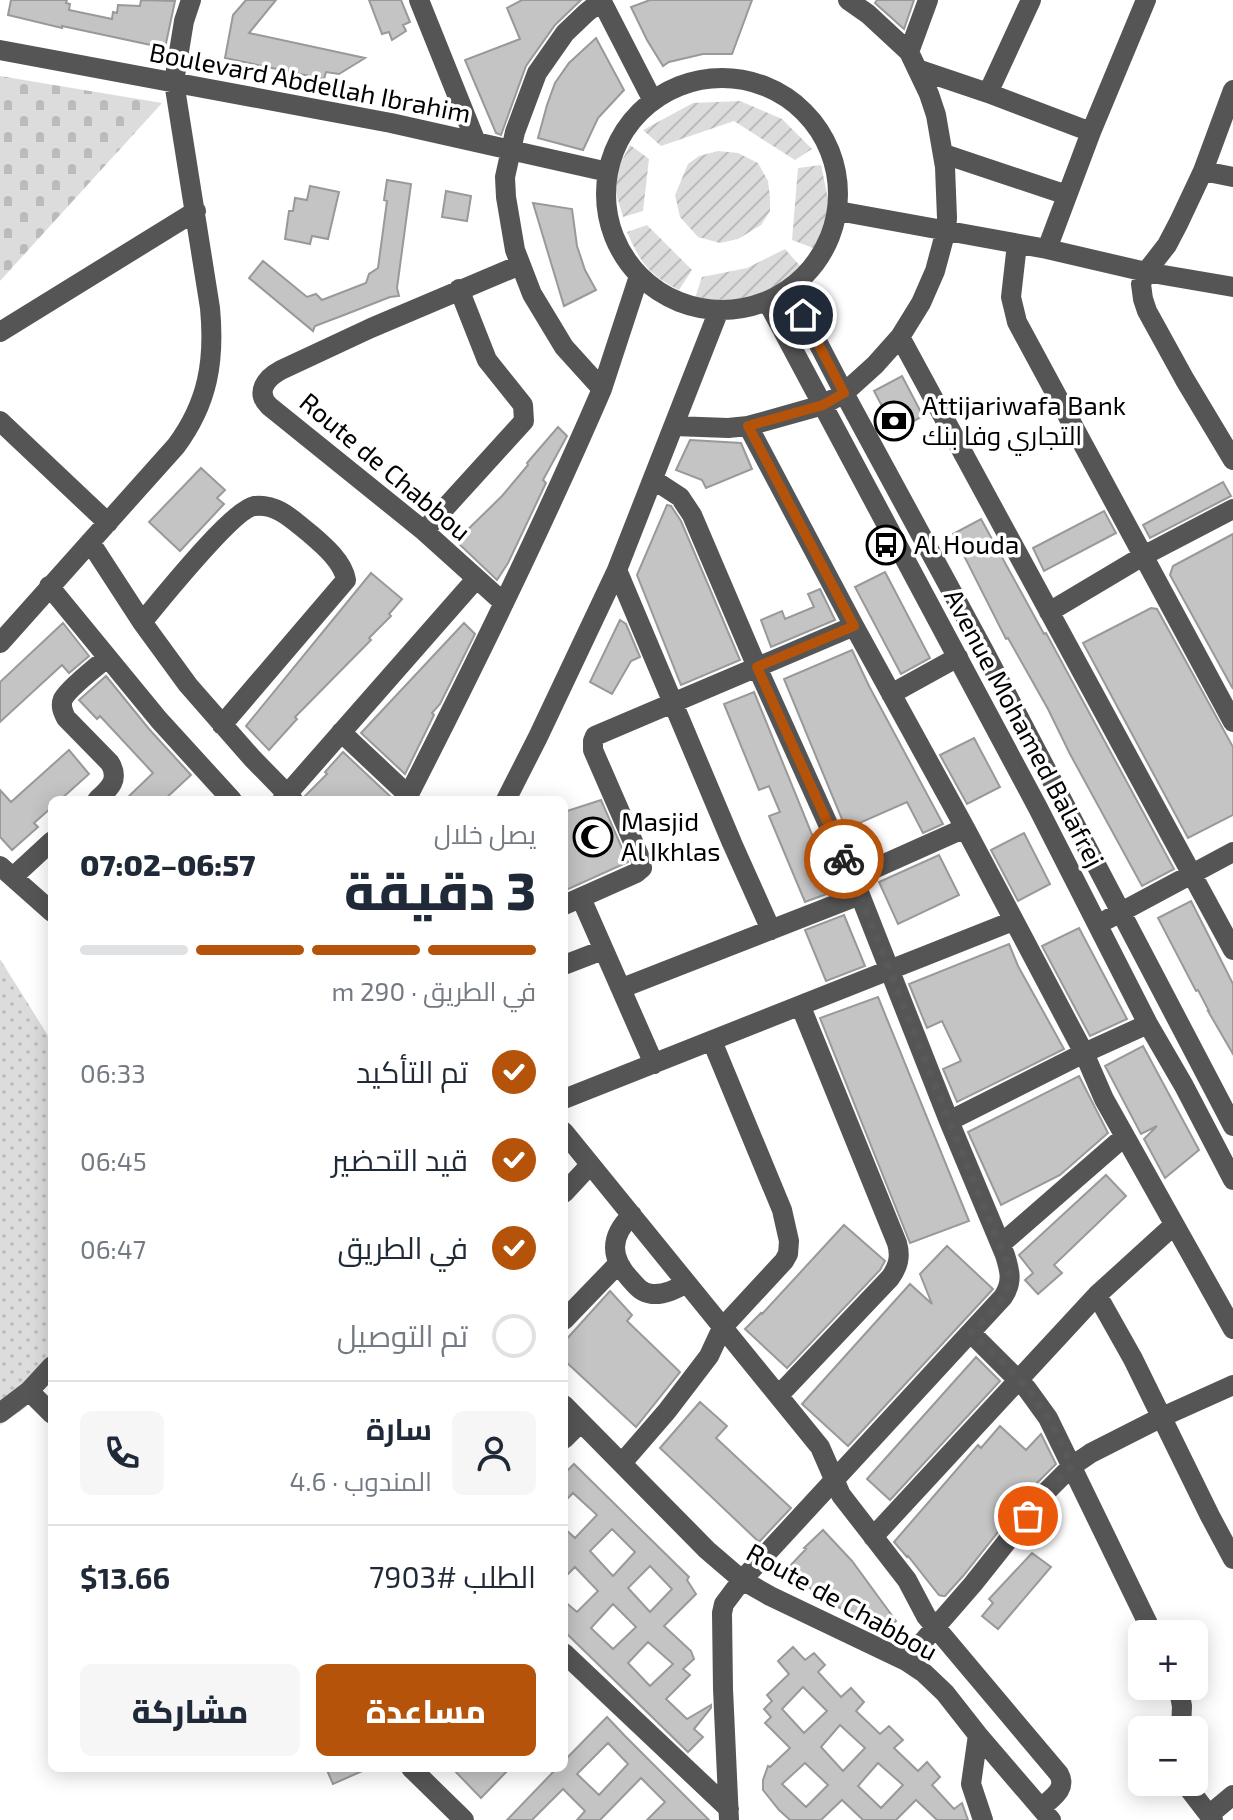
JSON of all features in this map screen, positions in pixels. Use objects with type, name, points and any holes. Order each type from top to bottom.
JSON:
[{"type":"street","points":[[0,643],[158,467],[188,429],[207,384],[213,334],[174,82],[184,21],[191,0]]},
{"type":"street","points":[[419,0],[476,142]]},
{"type":"street","points":[[602,389],[564,347],[532,294],[512,236],[505,177],[515,132],[537,73],[565,33],[602,0],[653,101]]},
{"type":"street","points":[[674,426],[748,426],[823,405],[844,393],[900,337],[921,303],[935,271],[946,230],[947,189],[936,115],[913,60],[868,14],[848,0]]},
{"type":"street","points":[[913,60],[928,0]]},
{"type":"street","points":[[988,93],[1031,0]]},
{"type":"street","points":[[1047,249],[1146,0]]},
{"type":"street","name":"Boulevard Abdellah Ibrahim","points":[[0,50],[391,123],[608,172]]},
{"type":"street","points":[[913,60],[988,93],[1091,132]]},
{"type":"street","points":[[723,78],[747,81],[771,89],[793,101],[811,118],[825,139],[834,162],[839,186],[838,211],[829,241],[813,268],[790,289],[767,301],[719,310],[690,306],[662,294],[639,276],[622,253],[611,228],[606,200],[608,172],[624,133],[653,101],[674,89],[698,81],[723,78]]},
{"type":"street","points":[[1233,90],[1203,171],[1167,245],[1146,272],[1141,284],[1147,311],[1185,380],[1225,432],[1233,460]]},
{"type":"street","points":[[944,154],[1067,195]]},
{"type":"street","points":[[1203,171],[1233,177]]},
{"type":"street","points":[[0,332],[196,211]]},
{"type":"street","points":[[838,211],[1233,287]]},
{"type":"street","points":[[1017,244],[1011,297],[1017,322],[1233,722]]},
{"type":"street","name":"Route de Chabbou","points":[[289,796],[476,579],[424,531],[269,406],[264,401],[262,391],[265,381],[271,375],[459,289],[520,265]]},
{"type":"street","points":[[408,796],[566,473],[602,389],[639,276]]},
{"type":"street","points":[[424,531],[524,421],[523,405],[487,360],[459,289]]},
{"type":"street","name":"Avenue Mohamed Balafrej","points":[[790,289],[1233,1126]]},
{"type":"street","name":"Avenue Mohamed Balafrej","points":[[767,301],[1233,1180]]},
{"type":"street","points":[[508,796],[617,570],[719,310]]},
{"type":"street","points":[[900,337],[1233,950]]},
{"type":"street","points":[[0,421],[108,523]]},
{"type":"street","points":[[748,426],[965,828],[1084,1053],[1104,1099],[1233,1329]]},
{"type":"street","points":[[654,480],[680,497],[692,515],[856,886],[1010,1272],[1010,1285],[1003,1297],[742,1580],[724,1604],[723,1689],[729,1814]]},
{"type":"street","points":[[142,622],[221,530],[246,508],[261,506],[284,512],[339,563],[346,580],[222,725]]},
{"type":"street","points":[[1049,612],[1143,556],[1233,509]]},
{"type":"street","points":[[90,542],[188,685],[285,796]]},
{"type":"street","points":[[617,570],[771,930]]},
{"type":"street","points":[[476,579],[504,603]]},
{"type":"street","points":[[49,586],[159,720],[228,796]]},
{"type":"street","points":[[654,1064],[603,950],[572,901],[642,868],[593,750],[593,741],[599,733],[854,626]]},
{"type":"street","points":[[891,694],[958,657]]},
{"type":"street","points":[[101,796],[115,780],[115,771],[66,718],[62,701],[107,658]]},
{"type":"street","points":[[341,732],[405,796]]},
{"type":"street","points":[[622,988],[771,930],[965,828]]},
{"type":"street","points":[[48,844],[6,872],[48,909]]},
{"type":"street","points":[[1097,924],[1233,852]]},
{"type":"street","points":[[568,1097],[1013,921]]},
{"type":"street","points":[[568,963],[603,950]]},
{"type":"street","points":[[779,1395],[890,1278],[900,1256],[801,1007]]},
{"type":"street","points":[[949,1121],[1148,1024]]},
{"type":"street","points":[[622,1463],[709,1356],[722,1328],[788,1254],[789,1241],[775,1190],[712,1041]]},
{"type":"street","points":[[1001,1244],[1125,1136]]},
{"type":"street","points":[[568,1137],[820,1447],[841,1495],[907,1580],[926,1616],[1061,1777],[1062,1786],[1047,1814]]},
{"type":"street","points":[[568,1189],[590,1165]]},
{"type":"street","points":[[632,1215],[622,1224],[616,1238],[618,1264],[648,1294],[671,1291],[687,1283]]},
{"type":"street","points":[[873,1537],[1097,1295],[1174,1225]]},
{"type":"street","points":[[568,1316],[618,1264]]},
{"type":"street","points":[[1097,1295],[1233,1559]]},
{"type":"street","points":[[971,1333],[1019,1379],[1048,1418],[1146,1620]]},
{"type":"street","points":[[0,1413],[29,1391],[48,1370]]},
{"type":"street","points":[[906,1661],[1053,1484],[1072,1466],[1162,1417],[1233,1385]]},
{"type":"street","points":[[29,1391],[48,1410]]},
{"type":"street","name":"Route de Chabbou","points":[[568,1409],[707,1550],[742,1580],[906,1661],[924,1673],[945,1693],[1047,1814]]},
{"type":"street","points":[[568,1435],[581,1422]]},
{"type":"street","points":[[568,1657],[729,1814]]},
{"type":"street","points":[[978,1735],[971,1784],[983,1820]]},
{"type":"street","points":[[415,1772],[464,1820]]},
{"type":"street","points":[[1195,1796],[1211,1818],[1233,1795]]},
{"type":"green space","points":[[0,76],[162,103],[0,281]]},
{"type":"green space","points":[[740,101],[782,119],[812,149],[795,160],[734,121],[661,146],[643,130],[693,103]]},
{"type":"green space","points":[[630,145],[649,159],[643,211],[623,217],[612,179]]},
{"type":"green space","points":[[718,151],[738,153],[758,163],[768,181],[770,197],[770,211],[761,225],[738,239],[720,243],[698,237],[680,217],[675,195],[688,164],[699,156]]},
{"type":"green space","points":[[821,165],[831,213],[829,231],[813,248],[792,240],[798,168]]},
{"type":"green space","points":[[647,225],[692,270],[679,290],[660,279],[641,260],[627,232]]},
{"type":"green space","points":[[785,249],[801,267],[769,294],[749,302],[728,305],[695,298],[702,277],[747,268]]},
{"type":"green space","points":[[0,959],[48,1036],[48,1382],[25,1408],[0,1425]]},
{"type":"building","points":[[11,0],[67,0],[69,10],[112,19],[118,5],[140,6],[141,0],[175,1],[165,48],[8,15]]},
{"type":"building","points":[[246,0],[276,0],[249,33],[365,58],[339,74],[326,72],[324,79],[225,58],[233,15]]},
{"type":"building","points":[[369,0],[401,0],[410,22],[403,25],[406,31],[392,40],[389,32],[382,34]]},
{"type":"building","points":[[522,0],[581,0],[555,25],[526,66],[501,135],[496,133],[465,60],[520,39],[507,8]]},
{"type":"building","points":[[650,0],[752,0],[732,54],[703,54],[663,66],[631,7]]},
{"type":"building","points":[[877,0],[914,0],[904,29],[875,3]]},
{"type":"building","points":[[596,38],[624,90],[598,118],[583,150],[538,138],[555,83],[569,63]]},
{"type":"building","points":[[387,180],[411,184],[397,288],[399,296],[315,326],[313,331],[249,278],[263,261],[307,297],[316,294],[322,300],[366,283],[369,274],[378,268]]},
{"type":"building","points":[[310,186],[339,192],[328,239],[312,236],[310,244],[285,239],[289,211],[293,211],[295,198],[307,200]]},
{"type":"building","points":[[446,191],[471,196],[467,221],[442,217]]},
{"type":"building","points":[[533,203],[572,209],[577,246],[596,290],[564,306]]},
{"type":"building","points":[[902,376],[923,416],[895,431],[874,391]]},
{"type":"building","points":[[558,427],[567,436],[543,480],[546,483],[508,563],[497,580],[456,541],[502,496]]},
{"type":"building","points":[[690,440],[741,443],[752,469],[706,488],[702,480],[676,470]]},
{"type":"building","points":[[201,468],[225,490],[217,498],[224,504],[180,551],[149,522]]},
{"type":"building","points":[[1223,482],[1231,496],[1150,538],[1143,525]]},
{"type":"building","points":[[667,505],[681,521],[740,660],[681,685],[637,575]]},
{"type":"building","points":[[1104,511],[1116,533],[1044,571],[1033,548]]},
{"type":"building","points":[[981,519],[1174,869],[1142,886],[1048,709],[1006,639],[953,534]]},
{"type":"building","points":[[1233,534],[1233,689],[1170,575],[1173,566]]},
{"type":"building","points":[[885,572],[930,658],[901,674],[855,587]]},
{"type":"building","points":[[371,573],[402,599],[389,614],[391,616],[369,638],[371,640],[295,717],[297,719],[269,750],[246,726]]},
{"type":"building","points":[[820,589],[835,620],[771,647],[761,620],[782,611],[785,619],[814,607],[808,594]]},
{"type":"building","points":[[1151,608],[1157,609],[1233,747],[1233,815],[1188,838],[1083,643]]},
{"type":"building","points":[[620,620],[626,624],[640,657],[631,661],[612,694],[590,682]]},
{"type":"building","points":[[63,623],[89,656],[69,673],[62,665],[0,722],[0,682]]},
{"type":"building","points":[[464,623],[475,634],[440,704],[432,713],[434,715],[405,774],[361,733]]},
{"type":"building","points":[[852,650],[943,824],[923,833],[907,802],[846,829],[784,679]]},
{"type":"building","points":[[106,676],[191,775],[168,796],[129,796],[153,773],[100,716],[97,719],[79,700]]},
{"type":"building","points":[[754,692],[835,891],[805,902],[769,816],[780,812],[769,786],[759,790],[724,704]]},
{"type":"building","points":[[974,738],[1000,787],[967,804],[940,755]]},
{"type":"building","points":[[69,750],[89,774],[64,796],[48,796],[48,811],[34,823],[38,827],[12,850],[0,837],[0,790],[11,802]]},
{"type":"building","points":[[343,752],[390,796],[305,796],[327,774],[325,772]]},
{"type":"building","name":"Masjid Al Ikhlas","points":[[601,800],[628,862],[568,889],[568,811]]},
{"type":"building","points":[[1024,833],[1050,884],[1018,901],[991,850]]},
{"type":"building","points":[[939,855],[959,895],[898,924],[879,882]]},
{"type":"building","points":[[1191,901],[1233,984],[1233,1054],[1158,918]]},
{"type":"building","points":[[844,915],[865,966],[826,981],[805,930]]},
{"type":"building","points":[[1079,928],[1127,1019],[1090,1036],[1042,946]]},
{"type":"building","points":[[1009,944],[1064,1049],[957,1102],[943,1069],[961,1061],[942,1021],[927,1028],[909,984]]},
{"type":"building","points":[[878,997],[969,1221],[910,1243],[820,1018]]},
{"type":"building","points":[[1143,1046],[1199,1150],[1165,1178],[1144,1139],[1157,1126],[1141,1134],[1105,1066]]},
{"type":"building","points":[[1079,1076],[1108,1133],[1060,1175],[1001,1205],[968,1132]]},
{"type":"building","points":[[1106,1175],[1126,1196],[1054,1265],[1062,1273],[1038,1294],[1025,1280],[1033,1273],[1019,1255]]},
{"type":"building","points":[[844,1225],[885,1261],[787,1368],[745,1329]]},
{"type":"building","points":[[947,1246],[993,1289],[848,1446],[802,1404],[910,1284],[932,1304],[920,1274]]},
{"type":"building","points":[[610,1291],[632,1315],[627,1321],[680,1372],[636,1427],[568,1364],[568,1338]]},
{"type":"building","points":[[976,1357],[1000,1381],[890,1500],[867,1479]]},
{"type":"building","points":[[700,1402],[727,1426],[716,1438],[791,1508],[759,1542],[660,1448]]},
{"type":"building","points":[[1000,1426],[1026,1450],[1041,1434],[1056,1464],[1037,1483],[963,1576],[945,1596],[939,1595],[894,1542],[978,1445],[981,1448]]},
{"type":"building","points":[[574,1464],[689,1577],[687,1580],[696,1594],[664,1626],[691,1651],[694,1659],[683,1669],[690,1675],[666,1699],[687,1719],[711,1705],[694,1729],[703,1737],[688,1752],[568,1635],[568,1604],[577,1612],[598,1591],[575,1567],[568,1574],[568,1532],[575,1538],[597,1515],[573,1493],[568,1498],[568,1470]],"holes":[[[612,1529],[635,1552],[613,1576],[590,1551]],[[650,1566],[672,1589],[650,1612],[628,1588]],[[613,1604],[636,1627],[613,1649],[591,1628]],[[648,1642],[673,1664],[650,1686],[628,1663]]]},
{"type":"building","points":[[823,1530],[852,1561],[896,1621],[884,1631],[819,1597],[789,1567]]},
{"type":"building","points":[[1032,1553],[1051,1567],[998,1629],[982,1616],[993,1603],[989,1599]]},
{"type":"building","points":[[793,1647],[805,1660],[814,1653],[825,1665],[818,1672],[841,1697],[851,1688],[864,1702],[856,1711],[880,1734],[889,1726],[903,1740],[894,1748],[918,1771],[927,1762],[940,1777],[932,1785],[954,1809],[962,1803],[968,1820],[937,1820],[916,1800],[896,1820],[863,1820],[842,1800],[821,1820],[790,1820],[763,1790],[768,1766],[790,1748],[765,1723],[771,1717],[764,1709],[772,1701],[767,1695],[789,1674],[778,1661]],"holes":[[[803,1687],[827,1711],[804,1733],[782,1709]],[[840,1725],[865,1748],[843,1771],[821,1747]],[[805,1763],[828,1785],[806,1807],[782,1784]],[[878,1763],[903,1785],[881,1808],[858,1786]]]},
{"type":"building","points":[[607,1717],[709,1820],[647,1820],[665,1802],[641,1778],[600,1820],[577,1820],[585,1811],[563,1789],[532,1820],[507,1820],[553,1772],[568,1772],[568,1757]],"holes":[[[608,1743],[628,1764],[599,1795],[577,1774]]]},
{"type":"building","points":[[328,1772],[360,1772],[333,1784]]},
{"type":"building","points":[[456,1772],[506,1772],[481,1798]]},
{"type":"way so far","points":[[844,859],[1010,1272],[1007,1291],[971,1333],[1038,1402],[1072,1466],[1028,1516]]},
{"type":"place","name":"Attijariwafa Bank التجاري وفا بنك","points":[[894,421]]},
{"type":"place","name":"Al Houda","points":[[886,545]]},
{"type":"place","name":"Masjid Al Ikhlas","points":[[593,837]]},
{"type":"route","points":[[803,315],[844,393],[823,405],[748,426],[854,626],[757,667],[844,859]]}]
